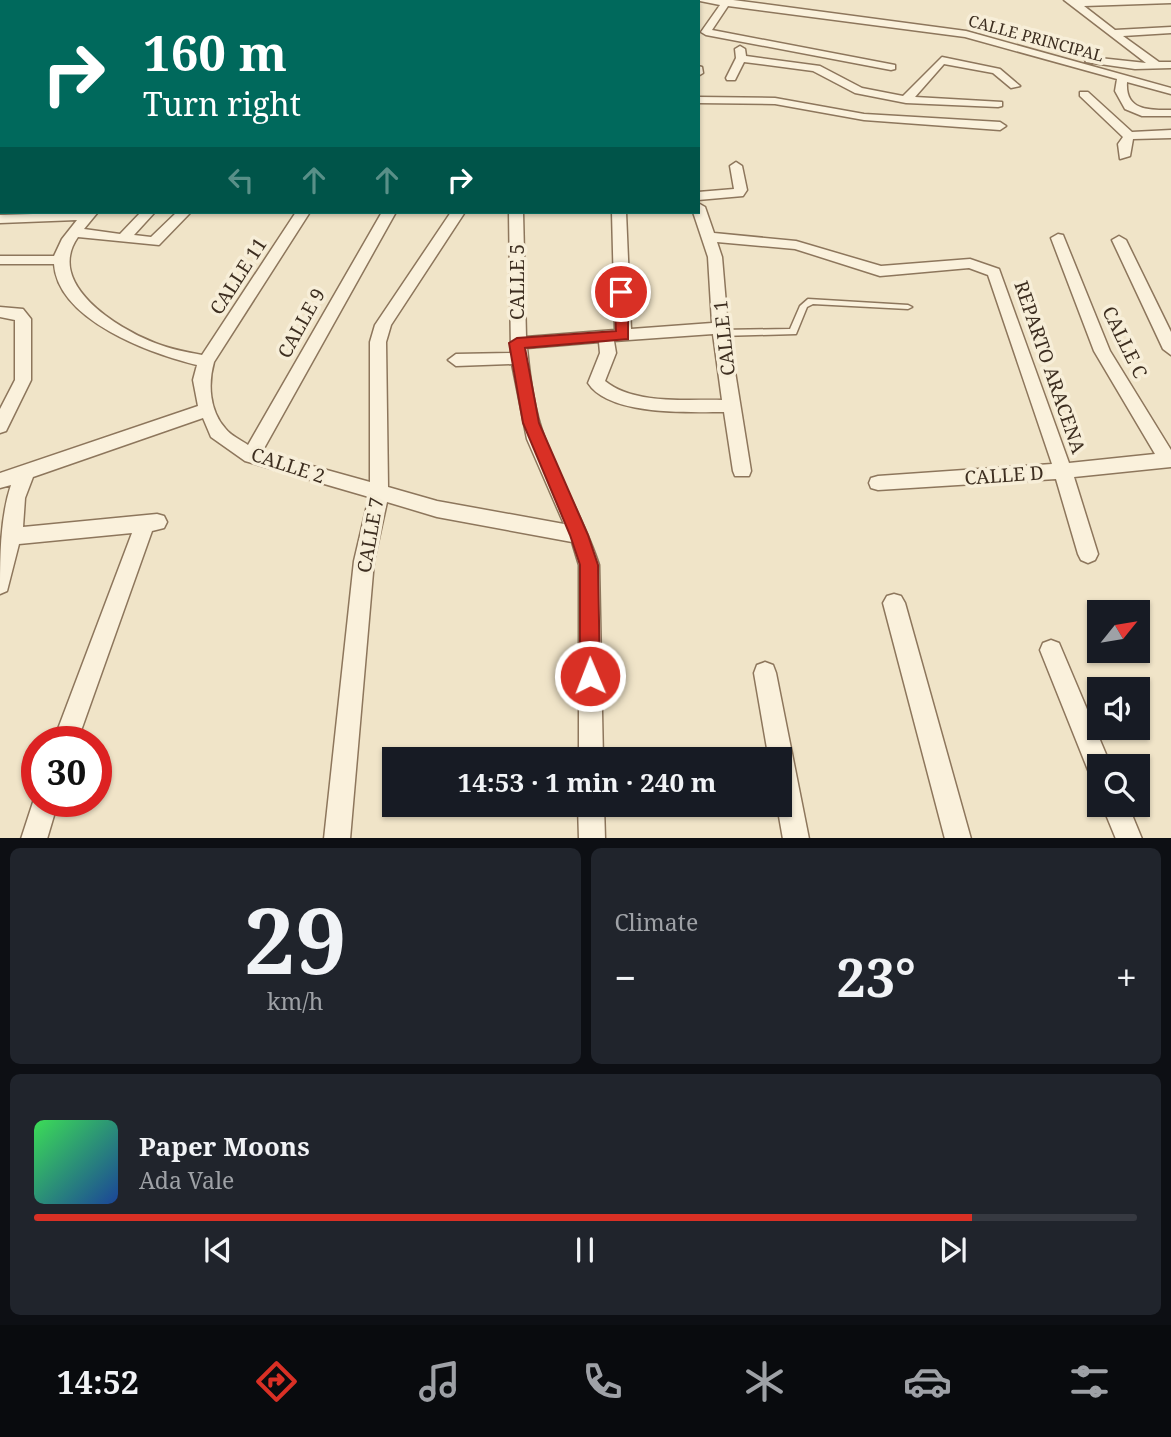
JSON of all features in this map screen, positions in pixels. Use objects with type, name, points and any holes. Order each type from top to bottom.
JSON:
[{"type":"street","name":"CALLE PRINCIPAL","points":[[700,0],[958,33],[1171,91]]},
{"type":"street","points":[[1072,2],[1171,0]]},
{"type":"street","points":[[702,32],[727,2]]},
{"type":"street","points":[[1072,2],[1157,66]]},
{"type":"street","points":[[1115,33],[1171,30]]},
{"type":"street","points":[[702,32],[740,49],[741,58],[732,78]]},
{"type":"street","points":[[702,32],[895,64],[877,80]]},
{"type":"street","points":[[1028,51],[1135,66],[1171,65]]},
{"type":"street","points":[[741,58],[816,68],[859,91],[906,100],[998,104]]},
{"type":"street","points":[[906,100],[942,60],[996,71],[1015,86]]},
{"type":"street","points":[[1122,79],[1121,91],[1129,107],[1142,113],[1171,113]]},
{"type":"street","points":[[700,100],[775,101],[864,117],[1003,121],[998,104],[986,87]]},
{"type":"street","points":[[1084,94],[1129,135],[1171,134]]},
{"type":"street","points":[[1124,156],[1124,144],[1129,135]]},
{"type":"street","points":[[700,196],[738,193],[741,190],[736,166]]},
{"type":"street","name":"CALLE 1","points":[[700,212],[710,237],[717,277],[720,331],[743,471]]},
{"type":"street","points":[[90,214],[65,246],[61,260],[62,274],[81,303],[145,345],[206,362]]},
{"type":"street","points":[[0,219],[90,214]]},
{"type":"street","points":[[123,239],[146,214]]},
{"type":"street","points":[[75,232],[154,242],[182,214]]},
{"type":"street","name":"CALLE 11","points":[[206,362],[302,214]]},
{"type":"street","name":"CALLE 9","points":[[251,456],[388,214]]},
{"type":"street","name":"CALLE 7","points":[[337,838],[364,561],[379,493],[378,342],[383,325],[457,214]]},
{"type":"street","name":"CALLE 5","points":[[516,214],[518,351],[531,423],[589,565],[591,747]]},
{"type":"street","points":[[619,214],[615,336],[596,383],[606,393],[652,403],[732,406]]},
{"type":"street","name":"REPARTO ARACENA","points":[[710,237],[796,245],[880,271],[970,263],[988,267],[998,277],[1088,554]]},
{"type":"street","name":"CALLE C","points":[[1058,238],[1102,351],[1169,460]]},
{"type":"street","points":[[1119,240],[1171,349]]},
{"type":"street","points":[[0,260],[61,260]]},
{"type":"street","points":[[0,312],[18,313],[23,319],[23,380],[0,426]]},
{"type":"street","points":[[456,360],[615,336],[720,331]]},
{"type":"street","name":"CALLE 2","points":[[206,362],[201,380],[207,410],[217,432],[251,456],[437,509],[579,535]]},
{"type":"street","points":[[0,481],[207,410]]},
{"type":"street","name":"CALLE D","points":[[878,483],[1063,471],[1169,460]]},
{"type":"street","points":[[0,585],[12,531],[15,498],[25,473]]},
{"type":"street","points":[[12,531],[20,536],[151,523],[71,726]]},
{"type":"street","points":[[894,603],[958,838]]},
{"type":"street","points":[[1051,650],[1094,754]]},
{"type":"street","points":[[765,673],[796,838]]},
{"type":"street","points":[[34,838],[41,817]]},
{"type":"street","points":[[591,817],[592,838]]},
{"type":"street","points":[[1120,817],[1129,838]]},
{"type":"lane","points":[[720,331],[793,332],[804,306],[811,301],[908,307]]},
{"type":"route","points":[[590,676],[589,565],[531,423],[517,343],[623,336],[621,292]]}]
